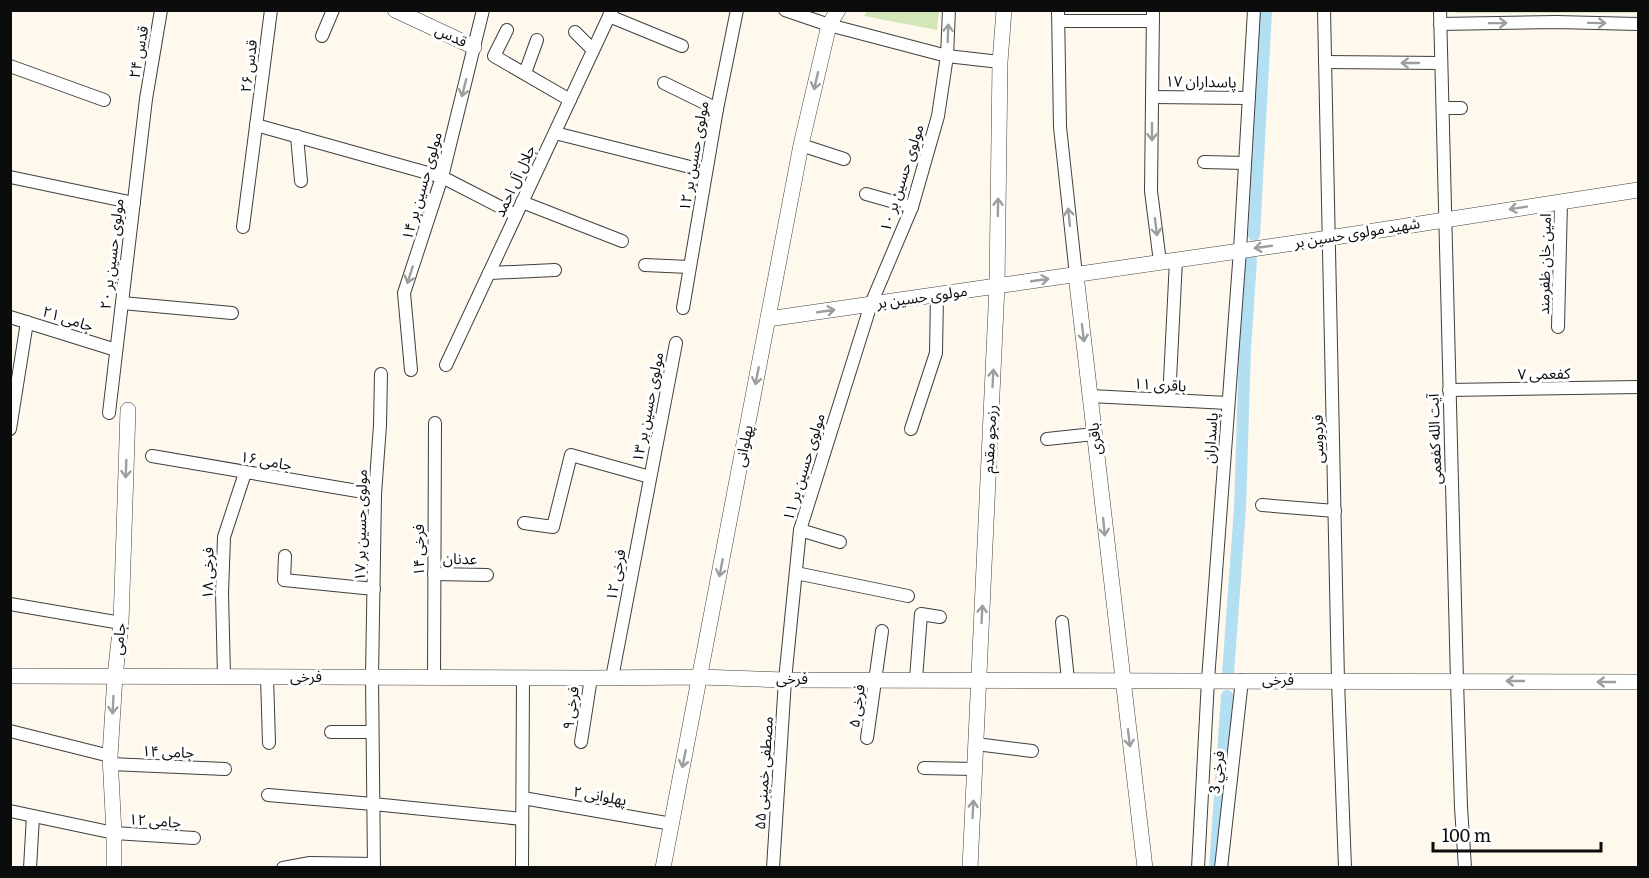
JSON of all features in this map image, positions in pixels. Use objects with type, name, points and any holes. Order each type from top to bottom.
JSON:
[{"type":"street","name":"قدس ۲۴","points":[[146,99],[161,10]]},
{"type":"street","name":"قدس ۲۶","points":[[243,227],[271,10]]},
{"type":"street","points":[[322,36],[333,10]]},
{"type":"street","name":"قدس","points":[[394,10],[474,47]]},
{"type":"street","name":"مولوی حسین بر ۱۴","points":[[411,370],[404,293],[442,177],[483,10]]},
{"type":"street","name":"مولوی حسین بر ۱۲","points":[[682,308],[737,10]]},
{"type":"street","points":[[785,10],[947,56],[1000,62]]},
{"type":"street","name":"پهلوانی","points":[[663,867],[801,145],[829,24],[838,10]]},
{"type":"street","name":"مولوی حسین بر ۱۰","points":[[871,304],[912,207],[938,116],[947,56],[949,10]]},
{"type":"street","name":"رزمجو مقدم","points":[[970,867],[997,286],[1000,62],[1004,10]]},
{"type":"street","name":"پاسداران","points":[[1198,867],[1208,680],[1240,250],[1254,10]]},
{"type":"street","name":"فردوسی","points":[[1324,10],[1338,681],[1345,867]]},
{"type":"street","name":"آیت الله کفعمی","points":[[1440,10],[1457,681],[1465,867]]},
{"type":"street","points":[[610,13],[682,46]]},
{"type":"street","name":"جلال آل احمد","points":[[446,365],[610,13]]},
{"type":"street","points":[[1058,16],[1153,16],[1151,191],[1160,262]]},
{"type":"street","name":"باقری","points":[[1058,16],[1060,127],[1145,867]]},
{"type":"street","points":[[1440,24],[1556,22],[1638,24]]},
{"type":"street","points":[[507,30],[494,56],[570,100]]},
{"type":"street","points":[[574,32],[593,50]]},
{"type":"street","points":[[525,73],[537,40]]},
{"type":"street","points":[[1325,62],[1441,63]]},
{"type":"street","points":[[10,66],[104,100]]},
{"type":"street","points":[[664,83],[717,109]]},
{"type":"street","name":"پاسداران ۱۷","points":[[1152,97],[1249,98]]},
{"type":"street","name":"مولوی حسین بر ۲۰","points":[[109,413],[146,99]]},
{"type":"street","points":[[1443,108],[1461,108]]},
{"type":"street","points":[[256,125],[442,177],[516,215]]},
{"type":"street","points":[[555,133],[706,171]]},
{"type":"street","points":[[297,136],[301,181]]},
{"type":"street","points":[[801,145],[844,159]]},
{"type":"street","points":[[1204,162],[1245,163]]},
{"type":"street","points":[[10,177],[134,203]]},
{"type":"street","name":"شهید مولوی حسین بر","points":[[1076,275],[1638,190]]},
{"type":"street","points":[[866,194],[912,207]]},
{"type":"street","points":[[522,202],[622,241]]},
{"type":"street","name":"امین خان ظفرمند","points":[[1558,327],[1561,202]]},
{"type":"street","points":[[1169,400],[1176,260]]},
{"type":"street","points":[[645,265],[689,267]]},
{"type":"street","points":[[489,273],[555,270]]},
{"type":"street","name":"مولوی حسین بر","points":[[768,319],[1076,275]]},
{"type":"street","points":[[911,429],[936,353],[937,295]]},
{"type":"street","points":[[122,303],[232,313]]},
{"type":"street","name":"مولوی حسین بر ۱۱","points":[[785,680],[800,530],[871,304]]},
{"type":"street","name":"جامی ۲۱","points":[[10,317],[116,350]]},
{"type":"street","points":[[11,428],[27,322]]},
{"type":"street","name":"مولوی حسین بر ۱۳","points":[[650,477],[676,343]]},
{"type":"street","name":"مولوی حسین بر ۱۷","points":[[374,866],[372,677],[375,494],[381,374]]},
{"type":"street","name":"کفعمی ۷","points":[[1449,390],[1638,387]]},
{"type":"street","name":"باقری ۱۱","points":[[1090,396],[1228,403]]},
{"type":"street","name":"جامی","points":[[114,867],[110,760],[121,623],[128,410]]},
{"type":"street","name":"فرخی ۱۴","points":[[434,678],[435,423]]},
{"type":"street","points":[[1047,439],[1094,434]]},
{"type":"street","points":[[524,523],[553,527],[571,455],[650,477]]},
{"type":"street","name":"جامی ۱۶","points":[[152,456],[375,494]]},
{"type":"street","name":"فرخی ۱۸","points":[[224,677],[222,593],[224,537],[245,473]]},
{"type":"street","name":"فرخی ۱۲","points":[[612,678],[650,477]]},
{"type":"street","points":[[1262,505],[1335,511]]},
{"type":"street","points":[[800,530],[840,542]]},
{"type":"street","points":[[285,556],[284,580],[374,589]]},
{"type":"street","points":[[796,573],[908,596]]},
{"type":"street","name":"عدنان","points":[[434,574],[487,575]]},
{"type":"street","points":[[10,604],[121,623]]},
{"type":"street","points":[[916,679],[921,614],[940,617]]},
{"type":"street","points":[[1062,622],[1068,680]]},
{"type":"street","name":"فرخی ۵","points":[[867,738],[882,631]]},
{"type":"street","name":"فرخی","points":[[10,676],[1638,682]]},
{"type":"street","points":[[267,677],[269,743]]},
{"type":"street","points":[[522,867],[523,678]]},
{"type":"street","name":"فرخی ۹","points":[[581,742],[591,678]]},
{"type":"street","name":"مصطفی خمینی ۵۵","points":[[773,867],[785,680]]},
{"type":"street","name":"فرخي 3","points":[[1221,867],[1242,680]]},
{"type":"street","name":"جامی ۱۴","points":[[10,730],[110,760],[225,769]]},
{"type":"street","points":[[331,732],[372,732]]},
{"type":"street","points":[[976,744],[1032,751]]},
{"type":"street","points":[[924,768],[975,770]]},
{"type":"street","points":[[268,795],[522,819]]},
{"type":"street","name":"پهلوانی ۲","points":[[523,798],[672,824]]},
{"type":"street","name":"جامی ۱۲","points":[[10,811],[114,833],[194,838]]},
{"type":"street","points":[[30,867],[33,816]]},
{"type":"street","points":[[283,867],[310,863],[374,866]]},
{"type":"green space","points":[[1456,10],[1636,11],[1636,13],[1456,13]]},
{"type":"green space","points":[[867,11],[939,11],[937,30],[864,16]]},
{"type":"waterway","points":[[1254,235],[1266,10]]},
{"type":"waterway","points":[[1228,674],[1240,508],[1245,349],[1251,260]]},
{"type":"waterway","points":[[1215,868],[1227,696]]}]
